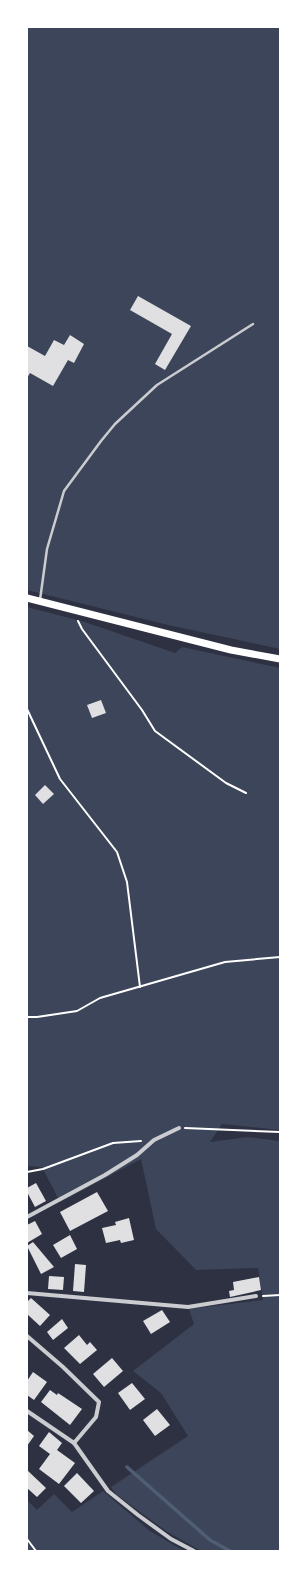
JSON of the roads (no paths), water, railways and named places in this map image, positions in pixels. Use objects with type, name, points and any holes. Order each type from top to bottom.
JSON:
[{"type":"main road","points":[[27,598],[231,650],[280,659]]},
{"type":"street","points":[[27,1217],[105,1175],[137,1155],[154,1140],[179,1128]]},
{"type":"street","points":[[27,1293],[188,1307],[256,1296]]},
{"type":"street","points":[[27,1336],[63,1367],[99,1402],[96,1417],[74,1443]]},
{"type":"street","points":[[27,1411],[74,1443],[108,1491],[170,1539],[194,1551]]},
{"type":"lane","points":[[40,602],[47,549],[64,491],[101,441],[115,424],[157,385],[253,324]]},
{"type":"waterway","points":[[127,1467],[210,1540],[230,1551]]}]
